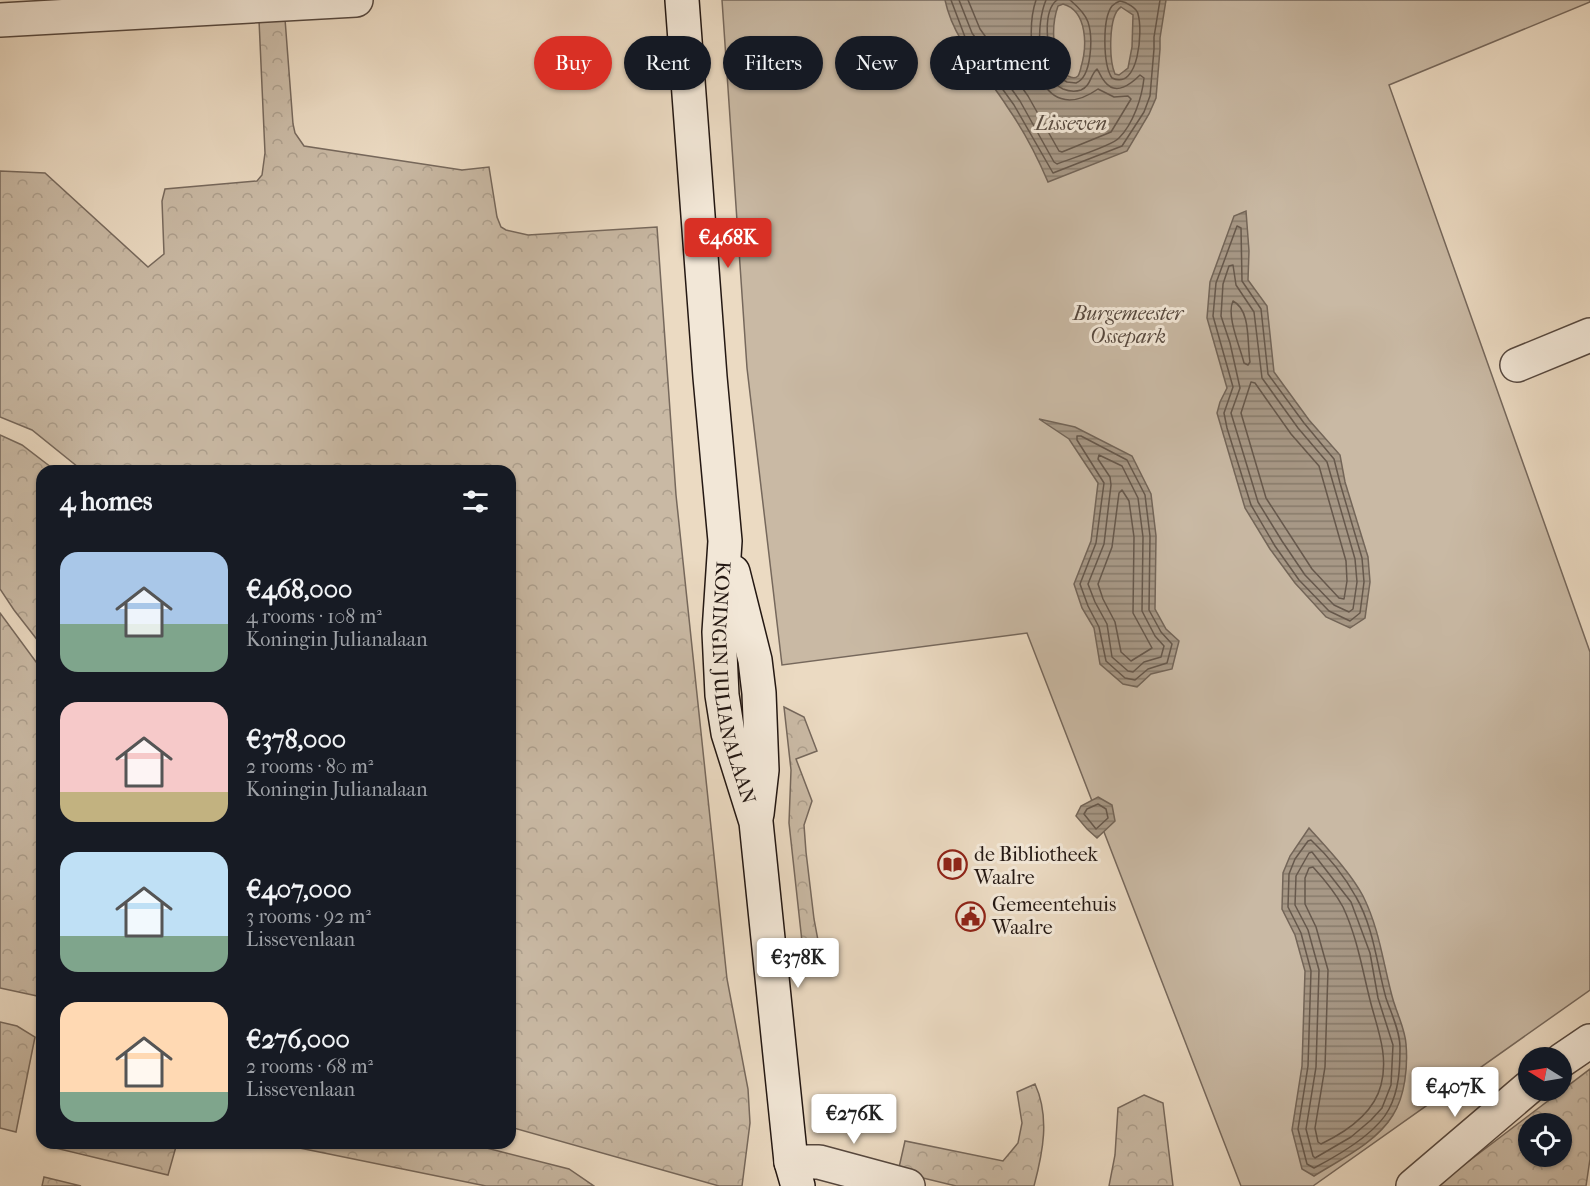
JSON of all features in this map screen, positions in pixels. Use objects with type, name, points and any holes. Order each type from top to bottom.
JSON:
[{"type":"main road","points":[[0,20],[356,0]]},
{"type":"main road","name":"KONINGIN JULIANALAAN","points":[[682,0],[710,377],[725,542],[755,660],[759,693],[762,770],[756,822],[791,1178]]},
{"type":"main road","points":[[1517,365],[1590,335]]},
{"type":"main road","points":[[1572,1053],[1590,1041]]},
{"type":"main road","points":[[1413,1186],[1518,1097]]},
{"type":"main road","points":[[791,1178],[819,1162],[908,1186]]},
{"type":"green space","name":"Burgemeester Ossepark","points":[[722,0],[1590,0],[1590,2],[1389,85],[1590,652],[1590,990],[1313,1186],[1241,1186],[1027,633],[782,665],[747,368],[728,90],[823,90],[823,36],[724,36]]},
{"type":"green space","points":[[285,19],[293,124],[295,133],[304,146],[462,170],[489,167],[497,217],[501,227],[506,230],[528,235],[657,227],[676,495],[727,979],[748,1089],[750,1123],[742,1186],[719,1186],[516,1129],[516,465],[76,465],[32,430],[0,417],[0,171],[45,173],[148,267],[164,254],[162,201],[165,189],[257,181],[262,175],[265,153],[259,20]]},
{"type":"green space","points":[[0,435],[22,445],[48,465],[36,465],[36,638],[0,589]]},
{"type":"green space","points":[[0,613],[36,662],[36,996],[0,988]]},
{"type":"green space","points":[[784,707],[804,717],[817,751],[796,759],[812,801],[804,825],[814,919],[823,967],[805,969],[789,823],[791,770]]},
{"type":"green space","points":[[0,1022],[17,1026],[35,1037],[16,1132],[0,1128]]},
{"type":"green space","points":[[1590,1069],[1590,1159],[1586,1186],[1436,1186],[1518,1124],[1518,1167],[1572,1167],[1572,1113],[1532,1113],[1548,1101],[1572,1101],[1572,1083]]},
{"type":"green space","points":[[1035,1084],[1040,1096],[1044,1135],[1034,1186],[956,1186],[898,1172],[905,1141],[1003,1161],[1018,1143],[1022,1123],[1017,1092]]},
{"type":"green space","points":[[1144,1095],[1163,1103],[1173,1186],[1109,1186],[1115,1155],[1118,1108]]},
{"type":"green space","points":[[59,1149],[175,1149],[168,1175]]},
{"type":"green space","points":[[304,1149],[491,1149],[569,1169],[594,1186],[486,1186]]},
{"type":"green space","points":[[44,1177],[81,1186],[42,1186]]},
{"type":"water","name":"Lisseven","points":[[945,0],[1166,0],[1160,38],[1156,98],[1127,151],[1048,182],[1035,153],[995,90],[1071,90],[1071,77],[1078,75],[1085,40],[1077,14],[1063,4],[1058,6],[1054,36],[959,36]],"holes":[[[1121,7],[1133,15],[1132,47],[1128,68],[1119,75],[1115,74],[1111,49],[1114,19]]]},
{"type":"water","points":[[1246,211],[1249,251],[1248,280],[1267,306],[1274,372],[1309,420],[1340,455],[1345,482],[1368,557],[1370,582],[1365,618],[1350,628],[1326,617],[1295,583],[1270,549],[1245,508],[1217,413],[1227,388],[1207,318],[1210,282],[1234,216]]},
{"type":"water","points":[[1039,419],[1075,427],[1132,456],[1151,494],[1156,536],[1155,609],[1166,629],[1179,641],[1172,669],[1151,674],[1137,687],[1123,684],[1100,664],[1094,628],[1082,608],[1074,584],[1091,541],[1098,483],[1069,439]]},
{"type":"water","points":[[1098,797],[1112,805],[1115,821],[1097,838],[1076,816],[1081,806]]},
{"type":"water","points":[[1309,828],[1338,860],[1363,896],[1377,933],[1404,1032],[1407,1053],[1405,1081],[1400,1099],[1386,1125],[1357,1150],[1314,1176],[1302,1169],[1292,1130],[1302,1066],[1305,971],[1295,935],[1282,909],[1283,873],[1290,856]]},
{"type":"place","name":"de Bibliotheek Waalre","points":[[953,865]]},
{"type":"place","name":"Gemeentehuis Waalre","points":[[971,916]]}]
